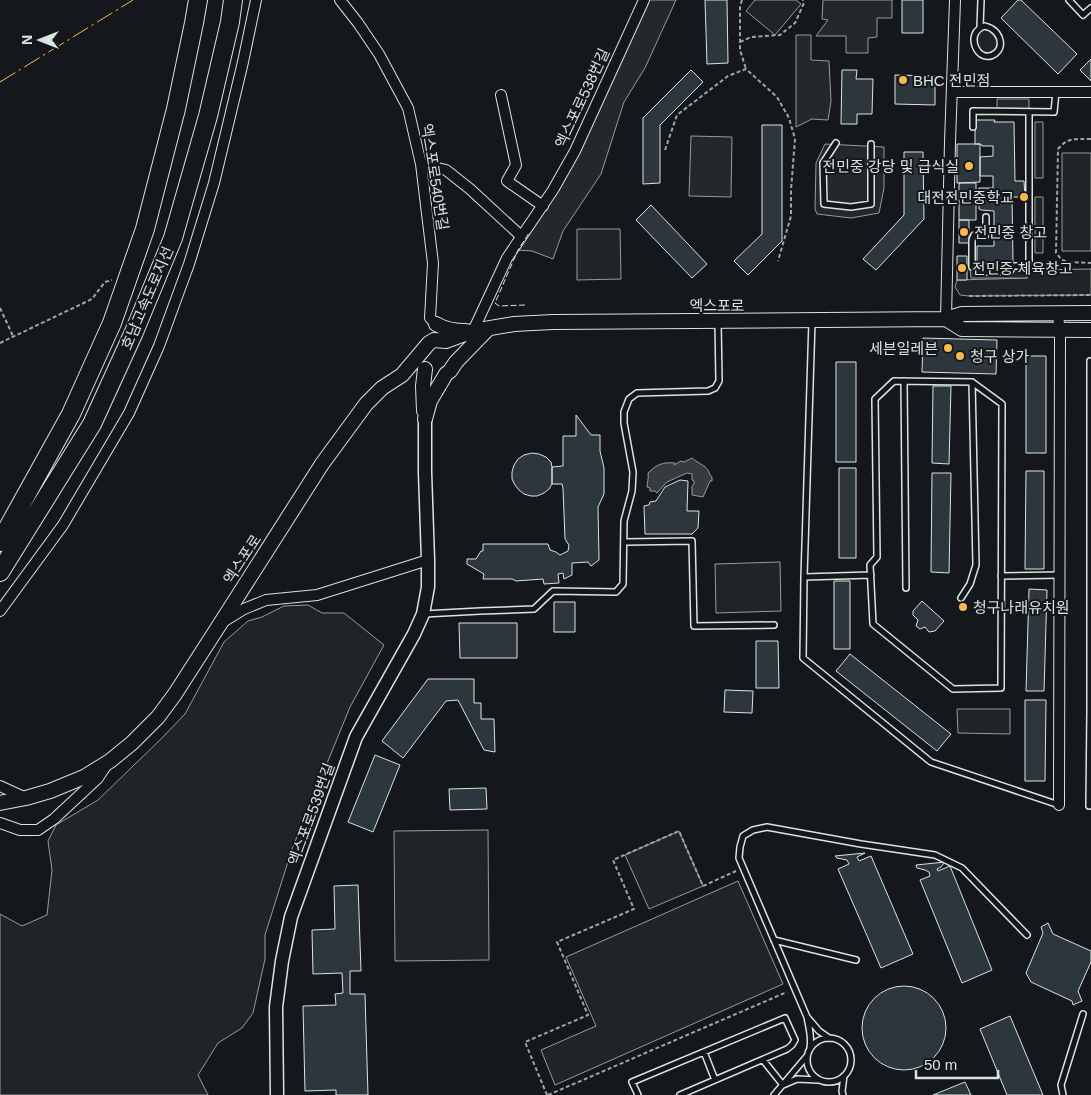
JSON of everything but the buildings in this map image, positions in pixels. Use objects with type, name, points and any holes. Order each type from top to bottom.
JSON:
[{"type":"highway","name":"호남고속도로지선","points":[[0,542],[70,414],[112,323],[145,229],[176,109],[198,0]]},
{"type":"highway","name":"호남고속도로지선","points":[[0,572],[92,424],[134,332],[173,238],[208,116],[230,22],[233,0]]},
{"type":"main road","name":"엑스포로","points":[[473,332],[514,324],[552,322],[946,319],[962,314],[1091,313]]},
{"type":"main road","name":"엑스포로","points":[[946,319],[962,328],[1091,330]]},
{"type":"main road","points":[[433,321],[446,330],[473,332]]},
{"type":"main road","points":[[433,321],[443,341]]},
{"type":"main road","points":[[425,419],[424,368],[421,357],[433,321]]},
{"type":"main road","points":[[425,419],[430,401],[446,374],[480,335],[488,329]]},
{"type":"main road","points":[[443,341],[473,332]]},
{"type":"main road","points":[[468,349],[473,332]]},
{"type":"main road","points":[[404,374],[423,349],[434,340],[451,344],[456,356],[456,362]]},
{"type":"main road","points":[[424,368],[434,375],[446,374]]},
{"type":"main road","points":[[404,374],[424,368]]},
{"type":"main road","name":"엑스포로","points":[[0,803],[50,791],[84,777],[110,761],[132,743],[158,717],[175,694],[322,464],[366,404],[382,388],[404,374]]},
{"type":"main road","points":[[404,374],[417,380],[424,392]]},
{"type":"street","points":[[0,611],[63,524],[129,413],[159,346],[189,264],[214,183],[256,0]]},
{"type":"street","name":"엑스포로540번길","points":[[340,0],[379,54],[408,108],[421,164],[433,263],[433,321]]},
{"type":"street","name":"엑스포로538번길","points":[[473,332],[507,258],[543,206],[575,151],[644,0]]},
{"type":"street","points":[[946,319],[955,0]]},
{"type":"street","points":[[952,92],[1091,92]]},
{"type":"street","points":[[501,94],[516,165],[507,181],[543,206]]},
{"type":"street","points":[[421,164],[446,170],[521,236]]},
{"type":"street","points":[[1058,314],[1059,805]]},
{"type":"street","name":"엑스포로539번길","points":[[277,1095],[276,1007],[282,961],[291,917],[356,736],[414,634],[423,614],[428,587],[425,419]]},
{"type":"street","points":[[220,624],[244,609],[266,600],[317,595],[428,560]]},
{"type":"street","name":"엑스포로","points":[[0,823],[20,830],[38,830],[54,819],[98,778],[110,761]]},
{"type":"street","points":[[0,786],[26,798]]},
{"type":"lane","points":[[980,0],[980,27],[973,40],[975,49],[983,55],[992,55],[999,50],[1001,46],[1000,41],[994,30],[985,26],[980,27]]},
{"type":"lane","points":[[1069,0],[1083,15],[1091,8]]},
{"type":"lane","points":[[973,127],[973,112],[1054,112],[1056,92]]},
{"type":"lane","points":[[986,217],[986,235],[974,234],[972,240],[972,267],[988,267],[986,272],[1010,271],[1013,266],[1029,266],[1029,112]]},
{"type":"lane","points":[[836,143],[823,163],[824,204],[851,207],[871,204],[871,144]]},
{"type":"lane","points":[[812,321],[803,658],[931,762],[1059,805]]},
{"type":"lane","points":[[423,614],[534,610],[552,591],[616,592],[623,584],[624,521],[632,491],[633,472],[624,423],[624,412],[629,399],[637,393],[708,391],[715,388],[719,381],[718,322]]},
{"type":"lane","points":[[1089,806],[1091,711],[1090,361]]},
{"type":"lane","points":[[894,381],[904,381],[972,382],[1002,404],[1001,688],[953,689],[873,624],[870,565],[877,557],[875,399],[894,381]]},
{"type":"lane","points":[[904,381],[906,588]]},
{"type":"lane","points":[[961,598],[970,584],[976,565],[972,382]]},
{"type":"lane","points":[[625,542],[692,541],[694,626],[774,625]]},
{"type":"lane","points":[[1001,576],[1059,575]]},
{"type":"lane","points":[[804,577],[871,576]]},
{"type":"lane","points":[[821,1080],[812,1075],[808,1066],[811,1034],[807,1017],[739,858],[743,836],[753,830],[768,827],[935,855],[962,868],[1027,935]]},
{"type":"lane","points":[[774,940],[856,960]]},
{"type":"lane","points":[[1062,1095],[1061,1085],[1083,1014]]},
{"type":"lane","points":[[807,1017],[828,1038]]},
{"type":"lane","points":[[638,1095],[632,1082],[785,1018],[795,1040],[787,1050],[680,1095]]},
{"type":"lane","points":[[774,1095],[808,1054],[814,1043],[823,1039],[834,1038],[843,1043],[850,1051],[851,1062],[848,1072],[844,1076],[830,1082]]},
{"type":"lane","points":[[704,1052],[715,1080]]},
{"type":"lane","points":[[763,1060],[783,1085]]},
{"type":"lane","points":[[843,1093],[844,1076]]},
{"type":"lane","points":[[783,1085],[797,1079],[821,1080],[830,1082],[843,1093]]},
{"type":"path","points":[[742,0],[740,6],[740,50],[746,69],[777,97],[789,118],[795,139],[791,216],[778,261]]},
{"type":"path","points":[[740,42],[752,37],[780,35],[795,23],[804,3],[803,0]]},
{"type":"path","points":[[665,150],[677,115],[728,76],[746,69]]},
{"type":"path","points":[[1091,139],[1067,140],[1058,150],[1056,253],[1062,260],[1068,262],[1091,263]]},
{"type":"path","points":[[0,343],[92,299],[105,282],[112,279]]},
{"type":"path","points":[[969,296],[1091,295]]},
{"type":"path","points":[[0,308],[13,336]]},
{"type":"path","points":[[743,868],[703,886],[679,831],[613,860],[634,909],[557,942],[588,1016],[525,1042],[548,1095],[795,989]]},
{"type":"shaded area","points":[[648,0],[676,0],[645,68],[624,102],[601,174],[563,231],[553,259],[532,251],[518,250],[534,225]]},
{"type":"shaded area","points":[[755,0],[796,0],[801,4],[775,35],[746,11]]},
{"type":"shaded area","points":[[823,0],[892,0],[892,18],[877,18],[877,37],[868,38],[868,53],[846,53],[846,36],[816,36],[828,20],[822,19]]},
{"type":"shaded area","points":[[980,27],[994,30],[1001,45],[992,55],[978,52],[975,35]]},
{"type":"shaded area","points":[[796,35],[811,35],[811,60],[829,61],[831,101],[828,120],[812,119],[796,127]]},
{"type":"shaded area","points":[[997,99],[1029,99],[1029,109],[997,109]]},
{"type":"shaded area","points":[[1035,122],[1043,122],[1043,178],[1035,178]]},
{"type":"shaded area","points":[[691,136],[732,137],[731,197],[689,196]]},
{"type":"shaded area","points":[[825,144],[884,147],[884,188],[879,213],[851,218],[817,214],[815,209],[816,163]]},
{"type":"shaded area","points":[[1062,153],[1091,153],[1091,251],[1062,251]]},
{"type":"shaded area","points":[[1035,197],[1043,197],[1043,253],[1035,253]]},
{"type":"shaded area","points":[[577,229],[620,229],[621,279],[577,280]]},
{"type":"shaded area","points":[[1013,266],[1029,266],[1027,278],[971,278],[970,268],[988,267],[986,272],[1010,271]]},
{"type":"shaded area","points":[[1091,269],[1091,295],[969,296],[960,295],[955,287],[957,280],[1027,278],[1027,270]]},
{"type":"shaded area","points":[[692,458],[705,467],[712,477],[712,481],[710,481],[703,497],[692,495],[694,481],[692,480],[692,474],[687,473],[667,482],[657,493],[650,491],[650,488],[647,487],[648,473],[660,464],[675,463],[674,465]]},
{"type":"shaded area","points":[[780,562],[781,611],[716,613],[715,564]]},
{"type":"shaded area","points":[[308,605],[322,613],[344,613],[384,645],[350,707],[292,849],[265,935],[265,959],[253,1013],[242,1028],[218,1043],[198,1075],[208,1095],[0,1095],[0,914],[22,926],[47,915],[52,870],[48,841],[56,825],[98,800],[185,714],[224,642],[248,621],[262,617],[284,606]]},
{"type":"shaded area","points":[[957,709],[1010,709],[1010,734],[958,733]]},
{"type":"shaded area","points":[[488,830],[489,960],[395,961],[394,831]]},
{"type":"shaded area","points":[[679,831],[703,886],[649,909],[625,855]]},
{"type":"shaded area","points":[[738,881],[783,984],[555,1085],[541,1050],[596,1026],[566,957]]},
{"type":"fence","points":[[525,305],[499,306],[495,303],[518,250],[529,233]]},
{"type":"power","points":[[0,82],[133,0]]},
{"type":"place","name":"BHC 전민점","points":[[903,80]]},
{"type":"place","name":"전민중 강당 및 급식실","points":[[969,166]]},
{"type":"place","name":"대전전민중학교","points":[[1024,197]]},
{"type":"place","name":"전민중 창고","points":[[964,232]]},
{"type":"place","name":"전민중 체육창고","points":[[962,268]]},
{"type":"place","name":"세븐일레븐","points":[[948,348]]},
{"type":"place","name":"청구 상가","points":[[960,356]]},
{"type":"place","name":"청구나래유치원","points":[[963,607]]}]
